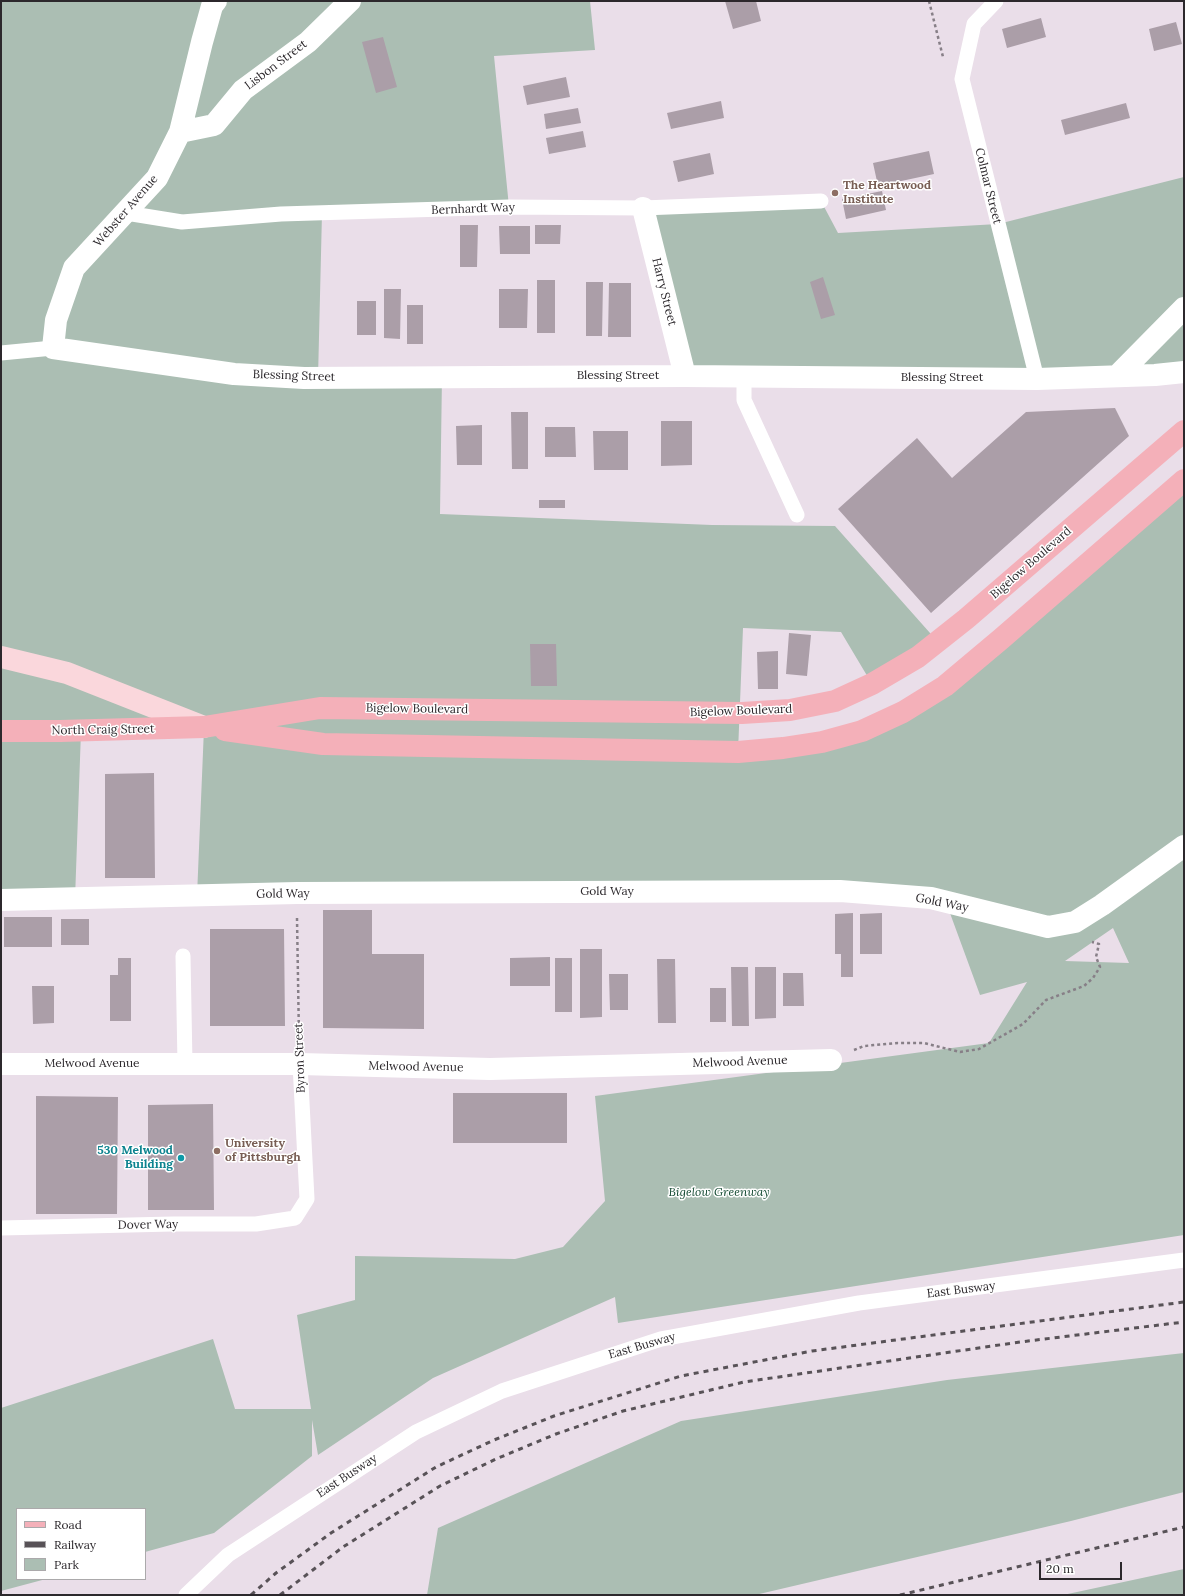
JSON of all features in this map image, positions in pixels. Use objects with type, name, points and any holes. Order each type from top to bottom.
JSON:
[{"type":"main road","name":"Bigelow Boulevard","points":[[204,727],[320,708],[742,713],[790,710],[835,700],[872,684],[918,657],[966,619],[1184,432]]},
{"type":"main road","points":[[1,657],[67,673],[204,727],[331,744],[738,752],[783,748],[822,742],[862,731],[903,712],[945,686],[1001,640],[1184,480]]},
{"type":"main road","points":[[1161,500],[1184,488]]},
{"type":"main road","name":"North Craig Street","points":[[1,731],[204,727]]},
{"type":"street","name":"Webster Avenue","points":[[53,348],[56,320],[74,268],[157,178],[180,132],[202,42],[212,6],[216,1]]},
{"type":"street","name":"Lisbon Street","points":[[180,132],[214,125],[243,90],[308,42],[350,1]]},
{"type":"street","name":"Harry Street","points":[[643,208],[685,376]]},
{"type":"street","points":[[1117,376],[1184,308]]},
{"type":"street","name":"Blessing Street","points":[[53,348],[234,374],[304,378],[685,376],[1037,379],[1155,375],[1184,372]]},
{"type":"street","name":"Gold Way","points":[[1,900],[297,893],[840,891],[932,898],[1048,927],[1075,922],[1102,905],[1184,846]]},
{"type":"street","name":"Melwood Avenue","points":[[1,1064],[300,1064],[490,1069],[831,1060]]},
{"type":"lane","name":"Colmar Street","points":[[996,1],[974,24],[962,79],[1037,379]]},
{"type":"lane","name":"Bernhardt Way","points":[[126,213],[182,222],[281,214],[509,207],[643,208],[821,201]]},
{"type":"lane","points":[[1,353],[53,348]]},
{"type":"lane","points":[[744,377],[744,400],[797,514]]},
{"type":"lane","points":[[183,956],[185,1064]]},
{"type":"lane","name":"Byron Street","points":[[295,1218],[307,1199],[300,1064]]},
{"type":"lane","name":"Dover Way","points":[[1,1228],[173,1224],[256,1224],[295,1218]]},
{"type":"lane","name":"East Busway","points":[[186,1595],[228,1554],[416,1432],[502,1391],[661,1338],[859,1303],[1184,1260]]},
{"type":"path","name":"Byron Street","points":[[297,893],[300,1064]]},
{"type":"path","points":[[831,1060],[864,1046],[898,1043],[924,1043],[960,1052],[979,1050],[1023,1024],[1046,1000],[1084,986],[1093,978],[1100,967],[1096,957],[1099,944],[1086,940],[1075,922]]},
{"type":"green space","name":"Bigelow Greenway","points":[[1,1],[590,1],[595,50],[494,56],[509,207],[322,213],[318,378],[442,376],[440,514],[712,525],[835,526],[938,642],[872,684],[841,632],[743,628],[738,752],[903,712],[1184,488],[1184,1235],[618,1323],[615,1297],[433,1378],[318,1455],[312,1420],[312,1456],[214,1533],[146,1552],[146,1508],[16,1508],[16,1580],[42,1580],[1,1591],[1,1408],[213,1339],[235,1409],[311,1409],[297,1315],[355,1300],[355,1256],[515,1259],[563,1247],[605,1201],[595,1096],[989,1043],[1027,982],[980,995],[947,905],[949,903],[197,896],[204,728],[81,731],[75,899],[1,900]],"holes":[[[1113,928],[1129,963],[1065,961]]]},
{"type":"green space","points":[[1184,177],[1184,371],[685,376],[643,208],[821,201],[838,233],[998,224]]},
{"type":"green space","points":[[1184,1353],[1184,1492],[1071,1521],[755,1595],[427,1595],[438,1528],[681,1421],[947,1380]]},
{"type":"green space","points":[[1184,1569],[1184,1595],[1063,1595]]},
{"type":"building","points":[[725,1],[756,1],[761,21],[733,29]]},
{"type":"building","points":[[1041,18],[1046,37],[1007,48],[1002,29]]},
{"type":"building","points":[[1176,22],[1182,44],[1154,51],[1149,29]]},
{"type":"building","points":[[383,37],[397,87],[376,93],[362,42]]},
{"type":"building","points":[[566,77],[570,97],[527,105],[523,86]]},
{"type":"building","points":[[721,101],[724,118],[671,129],[667,113]]},
{"type":"building","points":[[1126,103],[1130,118],[1065,135],[1061,120]]},
{"type":"building","points":[[578,108],[581,123],[546,129],[544,114]]},
{"type":"building","points":[[583,131],[586,147],[549,154],[546,138]]},
{"type":"building","points":[[929,151],[934,174],[878,186],[873,163]]},
{"type":"building","points":[[710,153],[714,174],[678,182],[673,161]]},
{"type":"building","points":[[882,191],[886,210],[846,219],[842,199]]},
{"type":"building","points":[[460,225],[478,225],[477,267],[460,267]]},
{"type":"building","points":[[535,225],[561,225],[560,244],[535,244]]},
{"type":"building","points":[[499,226],[530,226],[530,254],[500,254]]},
{"type":"building","points":[[823,277],[835,315],[821,319],[810,282]]},
{"type":"building","points":[[537,280],[555,280],[555,333],[537,333]]},
{"type":"building","points":[[586,282],[603,282],[602,336],[586,336]]},
{"type":"building","points":[[609,283],[631,283],[631,337],[608,337]]},
{"type":"building","points":[[384,289],[401,289],[400,339],[384,338]]},
{"type":"building","points":[[499,289],[528,289],[527,328],[499,328]]},
{"type":"building","points":[[357,301],[376,301],[376,335],[357,335]]},
{"type":"building","points":[[407,305],[423,305],[423,344],[407,344]]},
{"type":"building","points":[[1115,408],[1129,436],[931,613],[838,509],[917,438],[952,478],[1026,412]]},
{"type":"building","points":[[511,412],[528,412],[528,469],[512,469]]},
{"type":"building","points":[[661,421],[692,421],[692,465],[661,466]]},
{"type":"building","points":[[482,425],[482,465],[457,465],[456,426]]},
{"type":"building","points":[[545,427],[575,427],[576,457],[545,457]]},
{"type":"building","points":[[593,431],[628,431],[628,470],[594,470]]},
{"type":"building","points":[[539,500],[565,500],[565,508],[539,508]]},
{"type":"building","points":[[789,633],[811,635],[807,676],[786,674]]},
{"type":"building","points":[[530,644],[556,644],[557,686],[531,686]]},
{"type":"building","points":[[778,651],[778,689],[758,689],[757,652]]},
{"type":"building","points":[[154,773],[155,878],[105,878],[105,774]]},
{"type":"building","points":[[323,910],[372,910],[372,954],[424,954],[424,1029],[323,1028]]},
{"type":"building","points":[[853,913],[853,977],[841,977],[841,954],[835,954],[835,914]]},
{"type":"building","points":[[882,913],[882,954],[860,954],[860,914]]},
{"type":"building","points":[[4,917],[52,917],[52,947],[4,947]]},
{"type":"building","points":[[61,919],[89,919],[89,945],[61,945]]},
{"type":"building","points":[[210,929],[284,929],[285,1026],[210,1026]]},
{"type":"building","points":[[580,949],[602,949],[602,1017],[580,1018]]},
{"type":"building","points":[[550,957],[550,986],[510,986],[510,958]]},
{"type":"building","points":[[118,958],[131,958],[131,1021],[110,1021],[110,975],[118,975]]},
{"type":"building","points":[[555,958],[572,958],[572,1012],[555,1012]]},
{"type":"building","points":[[657,959],[675,959],[676,1023],[658,1023]]},
{"type":"building","points":[[731,967],[748,967],[749,1026],[732,1026]]},
{"type":"building","points":[[755,967],[776,967],[776,1018],[755,1019]]},
{"type":"building","points":[[783,973],[803,973],[804,1006],[783,1006]]},
{"type":"building","points":[[609,974],[628,974],[628,1010],[610,1010]]},
{"type":"building","points":[[32,986],[54,986],[54,1023],[33,1024]]},
{"type":"building","points":[[710,988],[726,988],[726,1022],[710,1022]]},
{"type":"building","points":[[453,1093],[567,1093],[567,1143],[453,1143]]},
{"type":"building","points":[[36,1096],[118,1097],[117,1214],[36,1214]]},
{"type":"building","name":"530 Melwood Building","points":[[213,1104],[214,1210],[148,1210],[148,1105]]},
{"type":"railway","points":[[251,1595],[276,1573],[331,1533],[436,1467],[494,1440],[554,1416],[681,1376],[812,1351],[1184,1302]]},
{"type":"railway","points":[[280,1595],[343,1547],[440,1486],[496,1459],[556,1434],[623,1411],[744,1382],[1020,1342],[1184,1322]]},
{"type":"railway","points":[[900,1595],[1184,1527]]},
{"type":"place","name":"The Heartwood Institute","points":[[835,193]]},
{"type":"place","name":"University of Pittsburgh","points":[[217,1151]]},
{"type":"place","name":"530 Melwood Building","points":[[181,1158]]}]
